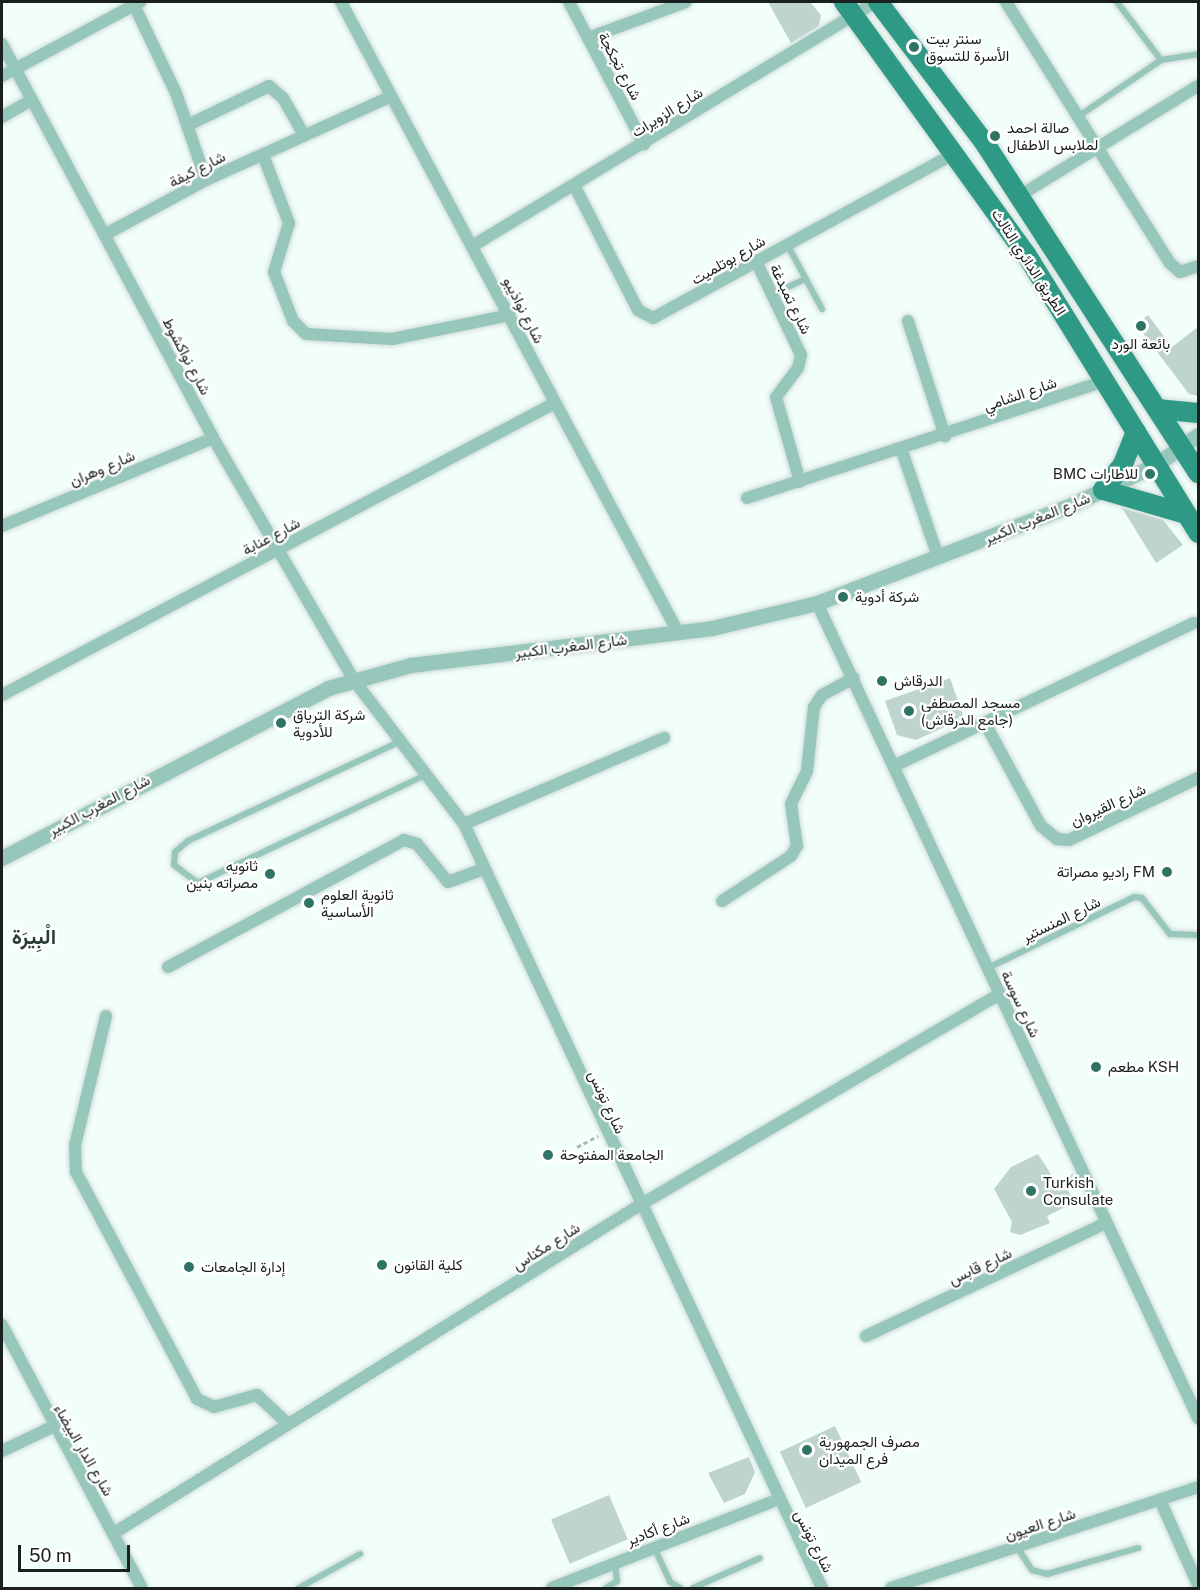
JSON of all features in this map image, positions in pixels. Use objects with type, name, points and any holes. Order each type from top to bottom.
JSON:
[{"type":"main road","name":"الطريق الدائري الثالث","points":[[877,2],[1019,196],[1198,473]]},
{"type":"main road","name":"الطريق الدائري الثالث","points":[[849,8],[956,153],[1026,254],[1198,533]]},
{"type":"main road","points":[[1157,409],[1198,413]]},
{"type":"main road","points":[[1136,432],[1123,464],[1103,490],[1186,514]]},
{"type":"street","name":"شارع نواذيبو","points":[[341,2],[390,97],[474,245],[555,403],[678,632]]},
{"type":"street","name":"شارع تجكجة","points":[[569,2],[644,144]]},
{"type":"street","points":[[588,38],[686,2]]},
{"type":"street","name":"شارع الزويرات","points":[[474,245],[644,144],[849,8],[877,2]]},
{"type":"street","points":[[1006,2],[1098,145],[1170,263],[1180,272],[1198,266]]},
{"type":"street","points":[[2,76],[138,3],[188,125],[206,180]]},
{"type":"street","name":"شارع نواكشوط","points":[[2,44],[30,101],[106,234],[213,438],[353,679]]},
{"type":"street","points":[[188,125],[269,86],[283,98],[304,135]]},
{"type":"street","points":[[1019,196],[1098,145],[1198,86]]},
{"type":"street","name":"شارع كيفة","points":[[106,234],[206,180],[390,97]]},
{"type":"street","points":[[2,117],[30,101]]},
{"type":"street","name":"شارع بوتلميت","points":[[575,187],[631,297],[648,318],[664,315],[756,261],[956,153]]},
{"type":"street","points":[[263,155],[289,223],[274,272],[293,321],[306,334],[392,339],[510,315]]},
{"type":"street","name":"شارع تمبدغة","points":[[756,261],[801,355],[798,368],[776,397],[800,482]]},
{"type":"street","points":[[908,321],[945,436]]},
{"type":"street","name":"شارع الشامي","points":[[747,498],[902,451],[1104,381]]},
{"type":"street","name":"شارع عنابة","points":[[2,695],[555,403]]},
{"type":"street","name":"شارع المغرب الكبير","points":[[2,858],[353,679],[411,666],[678,632],[817,603],[1103,490],[1155,465],[1198,435]]},
{"type":"street","name":"شارع وهران","points":[[2,526],[213,438]]},
{"type":"street","points":[[902,451],[938,557]]},
{"type":"street","name":"شارع سوسة","points":[[817,603],[896,765],[999,994],[1198,1418]]},
{"type":"street","points":[[896,765],[1194,623]]},
{"type":"street","points":[[722,901],[791,856],[797,846],[790,804],[807,771],[814,707],[822,695],[854,678]]},
{"type":"street","name":"شارع تونس","points":[[353,679],[404,740],[464,824],[605,1133],[777,1500],[822,1588]]},
{"type":"street","name":"شارع القيروان","points":[[985,723],[1041,826],[1057,839],[1069,840],[1198,778]]},
{"type":"street","points":[[464,824],[664,738]]},
{"type":"street","points":[[168,967],[404,840],[417,844],[448,882],[484,869]]},
{"type":"street","name":"شارع مكناس","points":[[114,1533],[640,1205],[999,994]]},
{"type":"street","points":[[106,1016],[75,1145],[76,1172],[197,1399],[214,1407],[257,1395],[288,1424]]},
{"type":"street","name":"شارع قابس","points":[[866,1336],[1106,1223]]},
{"type":"street","name":"شارع الدار البيضاء","points":[[2,1325],[52,1427],[114,1533],[142,1588]]},
{"type":"street","points":[[2,1451],[52,1427]]},
{"type":"street","name":"شارع العيون","points":[[891,1588],[1198,1487]]},
{"type":"street","name":"شارع أكادير","points":[[553,1588],[654,1546],[777,1500]]},
{"type":"street","points":[[1160,1500],[1198,1585]]},
{"type":"lane","points":[[1117,2],[1161,60]]},
{"type":"lane","points":[[1079,116],[1161,60],[1198,54]]},
{"type":"lane","points":[[787,244],[822,309]]},
{"type":"lane","points":[[773,294],[806,279]]},
{"type":"lane","points":[[404,740],[188,841],[175,852],[174,865],[198,883],[428,774]]},
{"type":"lane","name":"شارع المنستير","points":[[988,968],[1134,897],[1142,898],[1170,934],[1198,935]]},
{"type":"lane","points":[[654,1546],[670,1582],[680,1588]]},
{"type":"lane","points":[[1017,1547],[1032,1570],[1047,1574],[1138,1548]]},
{"type":"lane","points":[[299,1588],[360,1554]]},
{"type":"lane","points":[[693,1588],[760,1558]]},
{"type":"lane","points":[[606,1588],[617,1581],[615,1562]]},
{"type":"path","points":[[577,1147],[605,1133]]},
{"type":"building","points":[[768,2],[810,2],[821,15],[819,26],[791,43]]},
{"type":"building","points":[[1148,315],[1172,347],[1198,327],[1198,396],[1189,394],[1136,324]]},
{"type":"building","points":[[1122,508],[1163,520],[1183,545],[1156,563]]},
{"type":"building","points":[[950,678],[964,718],[916,740],[897,735],[885,701]]},
{"type":"building","name":"Turkish Consulate","points":[[1038,1154],[1056,1182],[1074,1173],[1067,1187],[1073,1203],[1047,1216],[1050,1223],[1020,1235],[1010,1232],[1012,1222],[994,1189],[1011,1167]]},
{"type":"building","points":[[835,1426],[861,1482],[806,1508],[780,1452]]},
{"type":"building","points":[[749,1457],[755,1472],[745,1494],[724,1503],[708,1473]]},
{"type":"building","points":[[609,1495],[628,1539],[570,1564],[551,1520]]},
{"type":"place","name":"سنتر بيت الأسرة للتسوق","points":[[914,47]]},
{"type":"place","name":"صالة احمد لملابس الاطفال","points":[[995,136]]},
{"type":"place","name":"بائعة الورد","points":[[1141,326]]},
{"type":"place","name":"BMC للاطارات","points":[[1150,474]]},
{"type":"place","name":"شركة أدوية","points":[[843,597]]},
{"type":"place","name":"الدرقاش","points":[[882,681]]},
{"type":"place","name":"مسجد المصطفى (جامع الدرقاش)","points":[[909,711]]},
{"type":"place","name":"شركة الترياق للأدوية","points":[[281,723]]},
{"type":"place","name":"راديو مصراتة FM","points":[[1167,872]]},
{"type":"place","name":"ثانويه مصراته بنين","points":[[270,874]]},
{"type":"place","name":"ثانوية العلوم الأساسية","points":[[309,903]]},
{"type":"place","name":"مطعم KSH","points":[[1096,1067]]},
{"type":"place","name":"الجامعة المفتوحة","points":[[548,1155]]},
{"type":"place","name":"Turkish Consulate","points":[[1031,1191]]},
{"type":"place","name":"كلية القانون","points":[[382,1265]]},
{"type":"place","name":"إدارة الجامعات","points":[[189,1267]]},
{"type":"place","name":"مصرف الجمهورية فرع الميدان","points":[[807,1450]]},
{"type":"district","name":"الْبِيرَة","points":[[34,937]]}]
